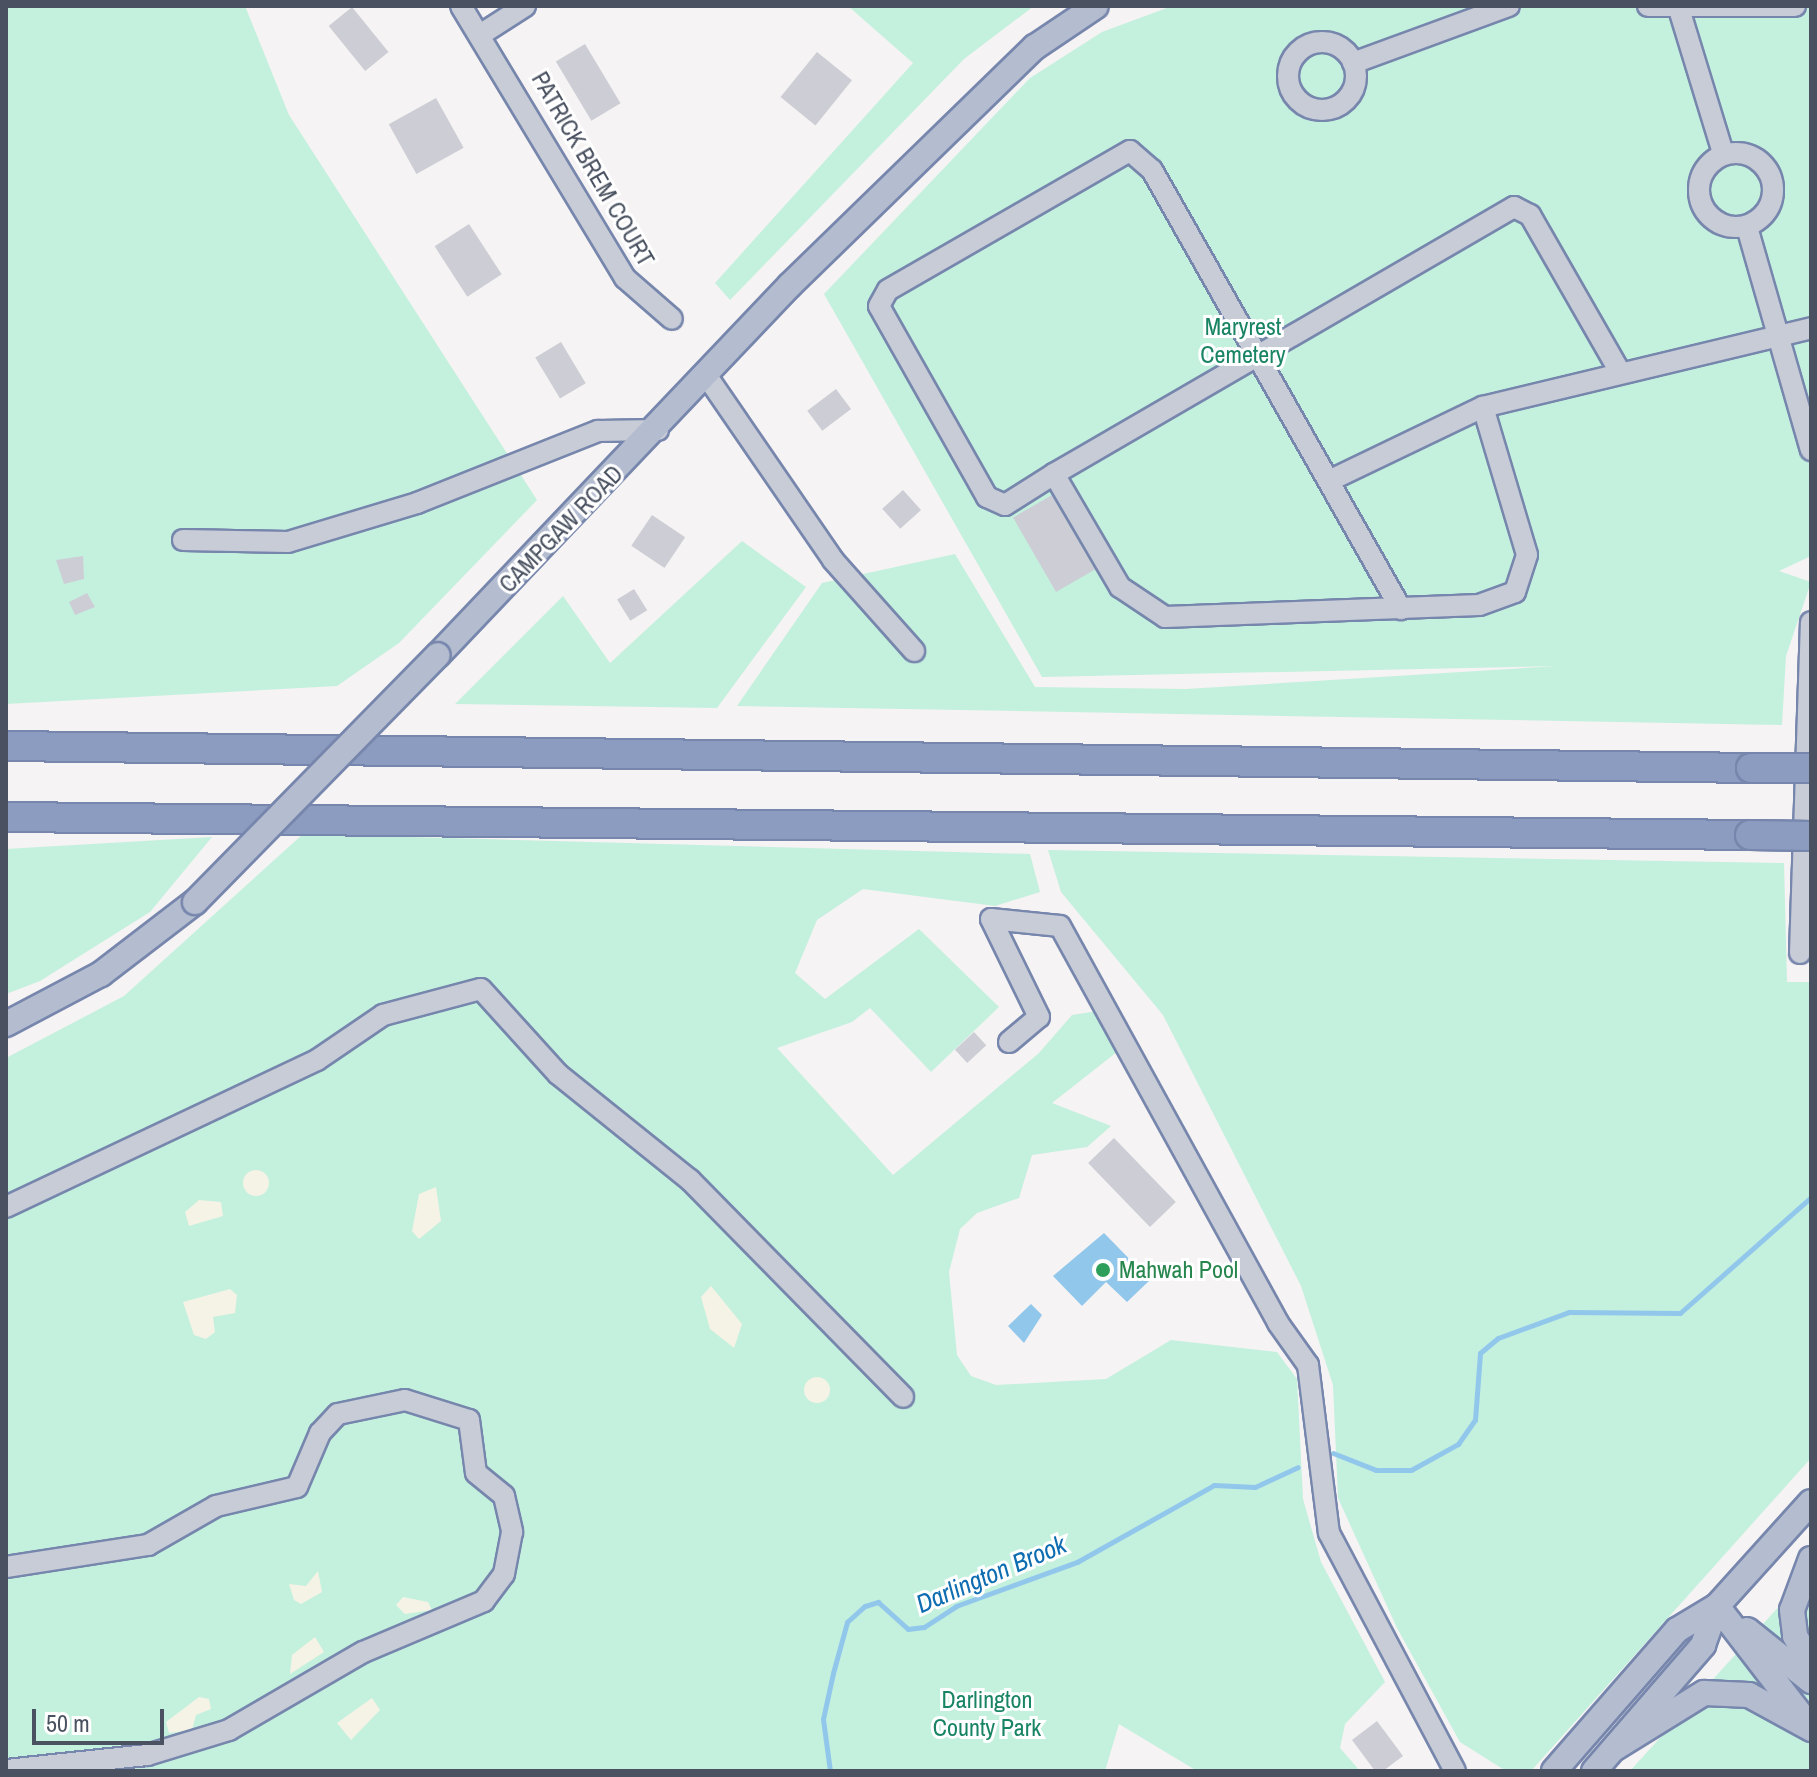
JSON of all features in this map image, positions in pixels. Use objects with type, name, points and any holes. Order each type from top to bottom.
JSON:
[{"type":"highway","points":[[6,746],[1811,768]]},
{"type":"highway","points":[[6,817],[1811,836]]},
{"type":"main road","name":"CAMPGAW ROAD","points":[[6,1024],[101,974],[195,902],[658,430],[706,375],[1024,57],[1096,6]]},
{"type":"main road","points":[[1554,1771],[1677,1630],[1717,1606],[1811,1502]]},
{"type":"main road","points":[[1811,1559],[1792,1610],[1795,1636],[1811,1664]]},
{"type":"main road","points":[[1717,1606],[1811,1681]]},
{"type":"main road","points":[[1717,1606],[1811,1729]]},
{"type":"main road","points":[[1594,1771],[1703,1645],[1717,1606]]},
{"type":"main road","points":[[1615,1748],[1704,1693],[1749,1695],[1811,1729]]},
{"type":"street","name":"PATRICK BREM COURT","points":[[461,6],[483,33],[625,278],[672,319]]},
{"type":"street","points":[[483,33],[525,6]]},
{"type":"street","points":[[1353,63],[1509,6]]},
{"type":"street","points":[[1648,6],[1679,9],[1795,6]]},
{"type":"street","points":[[1679,9],[1722,150],[1698,192],[1724,227],[1747,227],[1766,214],[1774,193],[1764,167],[1722,150]]},
{"type":"street","points":[[1401,609],[1331,480],[1257,354],[1152,170],[1130,151],[888,290],[879,306],[987,497],[1005,505],[1257,354],[1514,207],[1530,215],[1620,372]]},
{"type":"street","points":[[1747,227],[1811,450]]},
{"type":"street","points":[[1331,480],[1483,407],[1620,372],[1781,338],[1811,328]]},
{"type":"street","points":[[706,375],[833,560],[914,651]]},
{"type":"street","points":[[1054,474],[1120,587],[1165,617],[1479,605],[1515,592],[1524,575],[1527,555],[1483,407]]},
{"type":"street","points":[[183,540],[288,542],[417,503],[598,431],[658,430]]},
{"type":"street","points":[[1800,953],[1811,622]]},
{"type":"street","points":[[1009,1042],[1039,1017],[991,919],[1060,926],[1278,1323],[1308,1365],[1329,1533],[1455,1771]]},
{"type":"street","points":[[6,1207],[317,1060],[383,1015],[481,989],[598,1113],[690,1180],[811,1310],[847,1332],[903,1397]]},
{"type":"street","points":[[6,1567],[32,1557],[148,1545],[181,1533],[216,1506],[297,1487],[320,1433],[338,1414],[405,1400],[469,1420],[476,1473],[504,1496],[512,1532],[504,1574],[484,1601],[363,1652],[229,1730],[147,1755],[6,1770]]},
{"type":"green space","points":[[6,6],[245,6],[289,115],[537,500],[399,643],[337,686],[6,704]]},
{"type":"green space","points":[[848,6],[1034,6],[964,59],[730,300],[715,283],[913,63]]},
{"type":"green space","name":"Maryrest Cemetery","points":[[1172,6],[1811,6],[1811,556],[1779,571],[1811,582],[1786,656],[1782,725],[737,706],[822,583],[955,554],[1035,687],[1186,689],[1558,666],[1042,677],[824,294],[1030,78],[1102,32]]},
{"type":"green space","points":[[742,541],[806,587],[717,708],[455,704],[563,596],[610,663]]},
{"type":"green space","name":"Darlington County Park","points":[[303,834],[1030,854],[1040,892],[995,906],[863,889],[817,920],[795,973],[825,999],[919,929],[999,1007],[931,1072],[870,1008],[852,1022],[777,1048],[893,1175],[1039,1053],[1072,1015],[1098,1011],[1122,1048],[1052,1103],[1111,1126],[1087,1147],[1032,1155],[1019,1198],[977,1213],[960,1229],[949,1272],[957,1355],[971,1376],[996,1385],[1106,1379],[1171,1340],[1277,1352],[1297,1379],[1303,1499],[1321,1562],[1385,1682],[1345,1724],[1340,1748],[1360,1771],[1197,1771],[1119,1724],[1105,1771],[6,1771],[6,1058],[124,996]]},
{"type":"green space","points":[[212,837],[150,912],[40,981],[6,994],[6,849]]},
{"type":"green space","points":[[1048,850],[1784,863],[1787,982],[1811,982],[1811,1458],[1531,1771],[1506,1771],[1460,1742],[1397,1628],[1338,1498],[1333,1385],[1301,1286],[1163,1015],[1061,892]]},
{"type":"green space","points":[[1811,1571],[1811,1771],[1630,1771]]},
{"type":"sand","points":[[256,1170],[265,1174],[269,1183],[265,1192],[256,1196],[247,1192],[243,1183],[247,1174]]},
{"type":"sand","points":[[436,1187],[441,1221],[419,1239],[412,1231],[419,1194]]},
{"type":"sand","points":[[199,1200],[221,1202],[223,1216],[189,1226],[185,1212]]},
{"type":"sand","points":[[711,1286],[742,1324],[734,1348],[710,1329],[701,1297]]},
{"type":"sand","points":[[230,1289],[237,1295],[235,1313],[213,1317],[215,1332],[206,1339],[194,1335],[183,1302]]},
{"type":"sand","points":[[817,1377],[826,1381],[830,1390],[826,1399],[817,1403],[808,1399],[804,1390],[808,1381]]},
{"type":"sand","points":[[318,1571],[322,1592],[301,1604],[294,1600],[289,1584],[306,1586]]},
{"type":"sand","points":[[403,1597],[428,1602],[432,1610],[405,1614],[396,1605]]},
{"type":"sand","points":[[315,1637],[324,1652],[290,1674],[292,1655]]},
{"type":"sand","points":[[199,1697],[209,1699],[211,1709],[196,1715],[192,1730],[169,1733],[166,1722]]},
{"type":"sand","points":[[372,1698],[380,1710],[351,1740],[337,1723]]},
{"type":"water","name":"Mahwah Pool","points":[[1104,1233],[1150,1280],[1127,1302],[1106,1282],[1082,1306],[1053,1276]]},
{"type":"water","points":[[1031,1304],[1042,1315],[1024,1343],[1008,1326]]},
{"type":"building","points":[[352,7],[389,52],[365,71],[329,26]]},
{"type":"building","points":[[585,44],[621,103],[591,121],[556,62]]},
{"type":"building","points":[[817,52],[852,80],[815,125],[780,97]]},
{"type":"building","points":[[436,98],[464,148],[416,174],[389,124]]},
{"type":"building","points":[[469,224],[502,274],[467,297],[435,246]]},
{"type":"building","points":[[561,342],[586,383],[560,399],[535,357]]},
{"type":"building","points":[[836,389],[851,409],[822,431],[807,411]]},
{"type":"building","points":[[903,490],[921,510],[900,529],[882,509]]},
{"type":"building","points":[[1052,495],[1095,569],[1056,592],[1013,518]]},
{"type":"building","points":[[652,515],[685,537],[664,568],[631,546]]},
{"type":"building","points":[[83,556],[84,579],[64,584],[56,560]]},
{"type":"building","points":[[634,589],[647,610],[630,621],[617,600]]},
{"type":"building","points":[[87,593],[95,607],[75,615],[69,602]]},
{"type":"building","points":[[974,1032],[986,1045],[967,1063],[955,1050]]},
{"type":"building","points":[[1114,1138],[1176,1202],[1150,1227],[1088,1163]]},
{"type":"building","points":[[1377,1721],[1403,1756],[1383,1771],[1375,1771],[1352,1740]]},
{"type":"waterway","name":"Darlington Brook","points":[[1333,1453],[1376,1470],[1411,1470],[1458,1444],[1475,1420],[1480,1353],[1498,1338],[1569,1312],[1680,1313],[1811,1197]]},
{"type":"waterway","name":"Darlington Brook","points":[[830,1771],[823,1719],[847,1622],[865,1606],[878,1602],[908,1629],[924,1627],[956,1606],[1077,1562],[1214,1485],[1255,1487],[1298,1467]]},
{"type":"place","name":"Mahwah Pool","points":[[1103,1270]]}]
